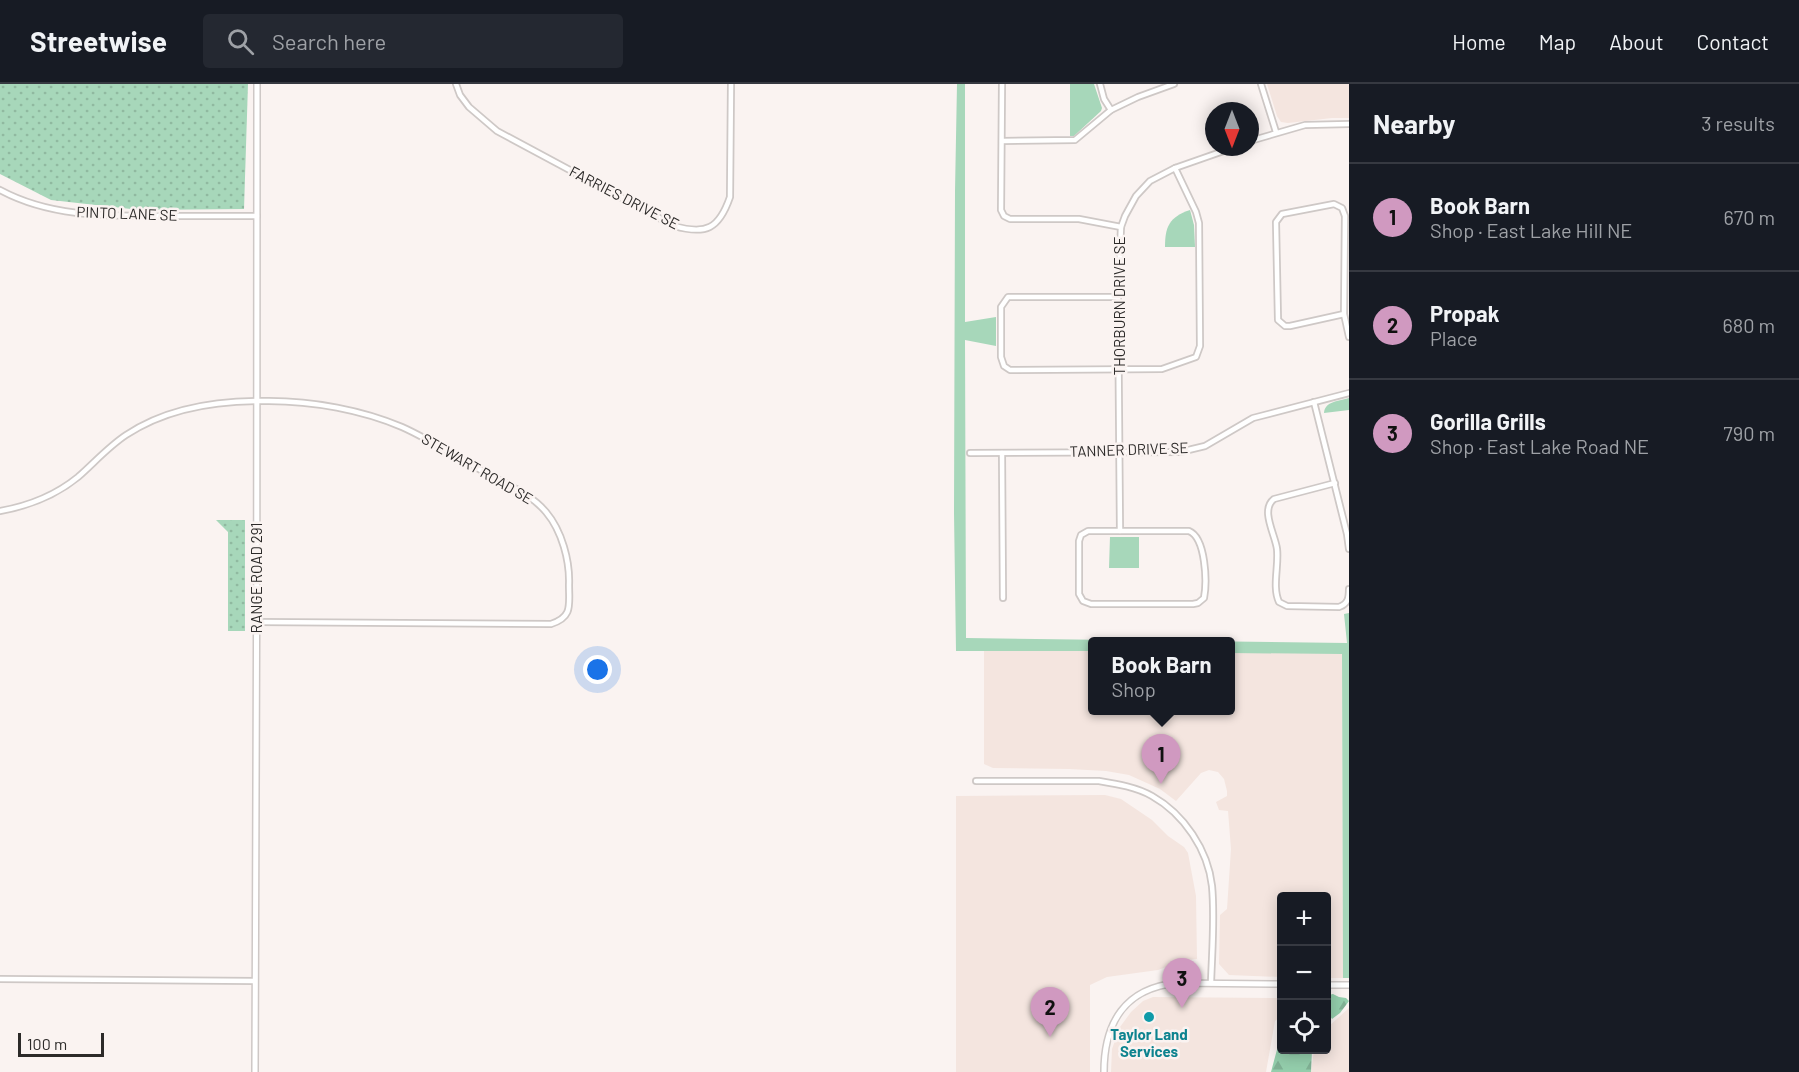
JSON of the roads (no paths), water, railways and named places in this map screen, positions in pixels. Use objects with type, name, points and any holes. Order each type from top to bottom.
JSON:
[{"type":"street","name":"RANGE ROAD 291","points":[[255,1072],[258,622],[257,84]]},
{"type":"street","name":"FARRIES DRIVE SE","points":[[456,84],[460,95],[469,107],[497,131],[674,226],[691,231],[703,230],[714,225],[724,215],[730,197],[732,84]]},
{"type":"street","points":[[1002,84],[1001,210],[1006,218],[1079,219],[1121,227]]},
{"type":"street","points":[[1100,84],[1104,99],[1111,110]]},
{"type":"street","points":[[1002,141],[1075,140],[1111,110],[1174,84]]},
{"type":"street","points":[[1261,84],[1276,132]]},
{"type":"street","points":[[1259,138],[1305,125],[1349,124]]},
{"type":"street","name":"THORBURN DRIVE SE","points":[[1120,531],[1118,297],[1121,227],[1125,216],[1142,189],[1150,181],[1175,168],[1209,156]]},
{"type":"street","points":[[1118,297],[1008,297],[1001,307],[1001,357],[1004,366],[1011,370],[1162,369],[1193,359],[1199,351],[1198,223],[1196,213],[1175,168]]},
{"type":"street","name":"PINTO LANE SE","points":[[0,190],[22,201],[69,213],[110,216],[257,216]]},
{"type":"street","points":[[1344,314],[1290,326],[1285,326],[1278,320],[1276,222],[1282,214],[1334,204],[1342,208],[1345,216],[1344,314],[1349,337]]},
{"type":"street","name":"TANNER DRIVE SE","points":[[970,453],[1180,452],[1192,450],[1215,440],[1252,418],[1349,393]]},
{"type":"street","points":[[0,511],[21,507],[57,492],[126,435],[160,417],[193,407],[256,402]]},
{"type":"street","name":"STEWART ROAD SE","points":[[256,402],[295,402],[330,407],[402,427],[532,499],[553,521],[561,539],[569,576],[568,612],[562,621],[551,624],[258,622]]},
{"type":"street","points":[[1314,402],[1349,549]]},
{"type":"street","points":[[1002,453],[1003,598]]},
{"type":"street","points":[[1335,483],[1274,499],[1269,504],[1268,511],[1277,549],[1276,594],[1279,602],[1287,606],[1339,607],[1348,600],[1349,589]]},
{"type":"street","points":[[1088,531],[1120,531],[1190,531],[1194,533],[1199,539],[1204,568],[1205,593],[1201,601],[1193,604],[1091,604],[1083,602],[1078,594],[1078,541],[1081,535],[1088,531]]},
{"type":"street","points":[[976,781],[1115,783],[1152,796],[1168,807],[1194,836],[1208,866],[1213,905],[1211,983]]},
{"type":"street","points":[[0,979],[255,981]]},
{"type":"street","points":[[1104,1072],[1104,1052],[1109,1033],[1120,1012],[1131,1000],[1145,991],[1167,984],[1277,984]]},
{"type":"street","points":[[1331,985],[1349,985]]},
{"type":"place","name":"Book Barn","points":[[1161,784]]},
{"type":"place","name":"Gorilla Grills","points":[[1182,1008]]},
{"type":"place","name":"Taylor Land Services","points":[[1149,1017]]},
{"type":"place","name":"Propak","points":[[1050,1037]]}]
